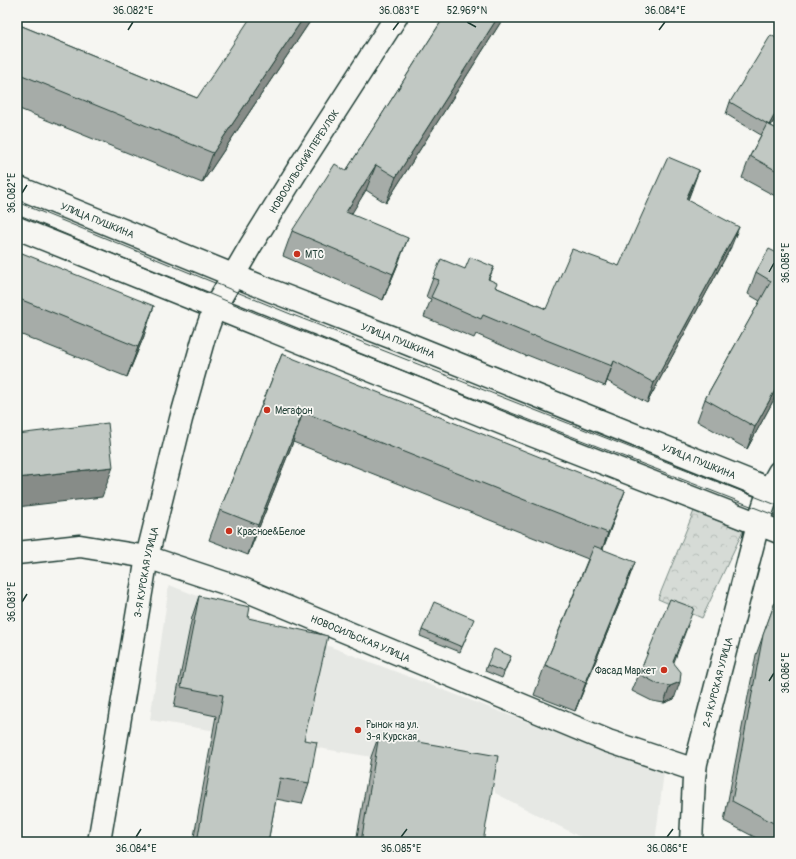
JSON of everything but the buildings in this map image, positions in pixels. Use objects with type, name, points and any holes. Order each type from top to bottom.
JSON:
[{"type":"main road","name":"НОВОСИЛЬСКИЙ ПЕРЕУЛОК","points":[[215,307],[232,275],[300,166],[396,17]]},
{"type":"main road","name":"УЛИЦА ПУШКИНА","points":[[17,187],[232,275],[776,485]]},
{"type":"main road","points":[[17,228],[215,307],[263,328],[779,532]]},
{"type":"main road","name":"3-Я КУРСКАЯ УЛИЦА","points":[[99,842],[147,557],[181,419],[202,345],[215,307]]},
{"type":"main road","name":"2-Я КУРСКАЯ УЛИЦА","points":[[691,842],[695,770],[758,524],[762,511],[776,485]]},
{"type":"main road","name":"НОВОСИЛЬСКАЯ УЛИЦА","points":[[17,553],[80,546],[147,557],[243,589],[608,741],[695,770]]},
{"type":"shaded area","points":[[169,585],[514,717],[664,772],[655,842],[590,842],[495,793],[492,777],[150,720]]},
{"type":"green space","points":[[694,511],[743,531],[702,618],[658,599]]},
{"type":"tram line","points":[[17,202],[293,315],[779,506]]},
{"type":"tram line","points":[[17,214],[270,319],[779,517]]},
{"type":"place","name":"МТС","points":[[297,254]]},
{"type":"place","name":"Мегафон","points":[[267,410]]},
{"type":"place","name":"Красное&Белое","points":[[229,531]]},
{"type":"place","name":"Фасад Маркет","points":[[664,670]]},
{"type":"place","name":"Рынок на ул. 3-я Курская","points":[[358,730]]}]
